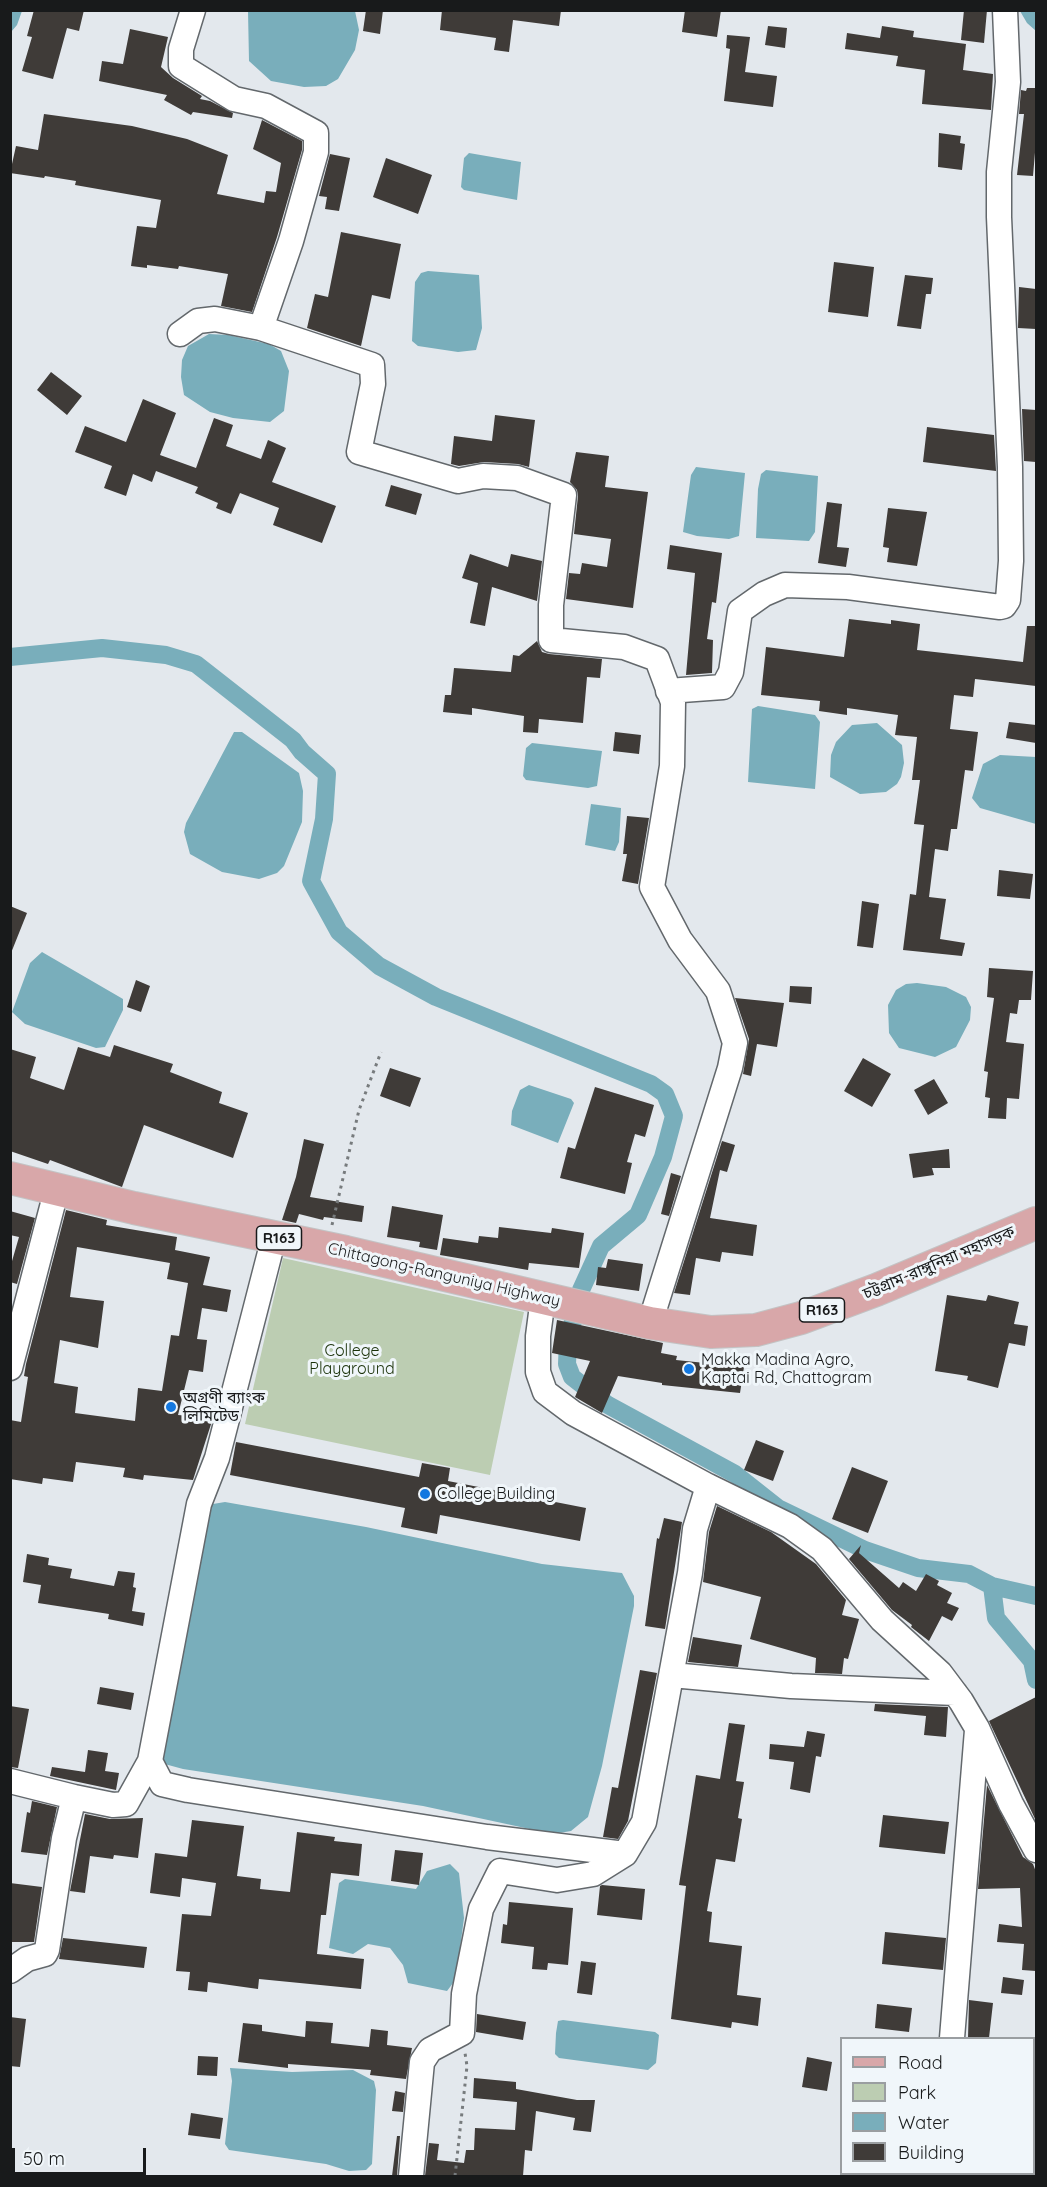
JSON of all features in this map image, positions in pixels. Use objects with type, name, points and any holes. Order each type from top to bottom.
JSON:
[{"type":"main road","name":"Chittagong-Ranguniya Highway","points":[[10,1178],[134,1208],[327,1248],[596,1311]]},
{"type":"main road","name":"চট্টগ্রাম-রাঙ্গুনিয়া মহাসড়ক","points":[[596,1311],[650,1323],[711,1332],[756,1330],[790,1321],[876,1290],[1036,1223]]},
{"type":"street","points":[[193,10],[181,49],[181,66],[234,99],[266,106],[316,133],[316,152],[291,241],[261,328]]},
{"type":"street","points":[[668,691],[723,687],[731,672],[740,611],[764,594],[786,585],[848,587],[1000,607],[1004,606],[1008,600],[1011,561],[1010,467],[999,217],[999,172],[1008,82],[1005,10]]},
{"type":"street","points":[[180,334],[198,321],[215,320],[261,328],[372,365],[373,384],[359,452],[458,481],[483,476],[517,478],[564,495],[551,605],[551,640],[624,647],[657,659],[672,702],[672,766],[652,887],[680,940],[718,991],[735,1043],[730,1068],[688,1193],[650,1323]]},
{"type":"street","points":[[10,1368],[57,1188]]},
{"type":"street","points":[[10,1780],[74,1797],[113,1805],[126,1804],[150,1761],[199,1504],[217,1458],[274,1237]]},
{"type":"street","points":[[546,1299],[538,1336],[538,1372],[545,1392],[573,1413],[708,1486],[790,1526],[822,1549],[882,1620],[940,1673],[955,1693],[977,1728],[1011,1804],[1036,1850]]},
{"type":"street","points":[[411,2176],[422,2062],[430,2050],[462,2033],[464,1994],[481,1909],[500,1871],[557,1880],[593,1874],[625,1854],[644,1822],[690,1573],[695,1529],[708,1486]]},
{"type":"street","points":[[672,1675],[791,1686],[955,1693]]},
{"type":"street","points":[[952,2037],[977,1728]]},
{"type":"street","points":[[150,1761],[162,1784],[188,1790],[558,1848],[625,1854]]},
{"type":"street","points":[[10,1971],[27,1959],[45,1954],[47,1950],[64,1838],[74,1797]]},
{"type":"street","points":[[10,1955],[36,1957]]},
{"type":"path","points":[[327,1248],[359,1110],[381,1052]]},
{"type":"path","points":[[454,2176],[467,2066],[462,2033]]},
{"type":"green space","name":"College Playground","points":[[283,1258],[524,1312],[490,1475],[245,1424]]},
{"type":"water","points":[[10,11],[22,11],[17,25],[11,32]]},
{"type":"water","points":[[248,11],[355,11],[359,30],[355,50],[338,79],[326,86],[304,87],[271,81],[249,61]]},
{"type":"water","points":[[1020,11],[1036,11],[1036,31],[1027,23]]},
{"type":"water","points":[[469,153],[521,162],[517,200],[464,190],[461,187],[464,158]]},
{"type":"water","points":[[428,271],[479,275],[482,328],[476,350],[458,352],[418,346],[412,341],[415,282],[421,273]]},
{"type":"water","points":[[209,334],[228,335],[269,344],[281,351],[289,371],[284,411],[270,422],[233,418],[210,412],[184,395],[181,377],[182,360],[188,346]]},
{"type":"water","points":[[696,467],[745,473],[739,536],[729,539],[697,536],[683,532],[691,475]]},
{"type":"water","points":[[766,470],[818,476],[815,532],[809,541],[756,538],[758,489],[761,474]]},
{"type":"water","points":[[758,706],[815,715],[820,722],[815,789],[748,782],[752,709]]},
{"type":"water","points":[[877,723],[902,745],[904,763],[901,777],[897,784],[886,792],[860,794],[830,777],[831,755],[836,742],[852,725]]},
{"type":"water","points":[[234,732],[242,732],[299,773],[303,791],[302,822],[284,866],[277,873],[259,879],[222,872],[190,854],[184,832],[186,823]]},
{"type":"water","points":[[532,743],[602,751],[597,786],[588,788],[526,780],[523,776],[526,748]]},
{"type":"water","points":[[1000,755],[1036,757],[1036,824],[980,808],[972,798],[983,764]]},
{"type":"water","points":[[591,804],[621,808],[619,842],[615,851],[585,845]]},
{"type":"water","points":[[42,952],[123,999],[123,1010],[105,1047],[96,1048],[25,1024],[12,1012],[30,963]]},
{"type":"water","points":[[917,983],[946,987],[966,997],[971,1007],[970,1020],[956,1047],[935,1057],[899,1048],[889,1033],[888,1005],[896,990],[906,984]]},
{"type":"water","points":[[529,1085],[571,1099],[574,1103],[558,1143],[511,1125],[512,1111],[520,1090]]},
{"type":"water","points":[[225,1502],[366,1527],[542,1564],[622,1573],[634,1596],[634,1606],[602,1766],[588,1817],[571,1831],[553,1834],[423,1806],[183,1769],[161,1763],[207,1505]]},
{"type":"water","points":[[450,1864],[459,1873],[464,1918],[456,1979],[447,1991],[408,1983],[403,1965],[390,1948],[368,1944],[353,1954],[329,1948],[339,1883],[345,1879],[416,1889],[427,1871]]},
{"type":"water","points":[[558,2021],[655,2032],[659,2035],[656,2063],[648,2070],[559,2058],[555,2054],[556,2033]]},
{"type":"water","points":[[230,2068],[292,2072],[353,2070],[374,2081],[376,2090],[372,2164],[366,2170],[349,2171],[326,2164],[229,2150],[225,2144],[232,2081]]},
{"type":"building","points":[[34,10],[84,10],[79,31],[67,28],[53,79],[22,71],[32,37],[27,36]]},
{"type":"building","points":[[366,10],[383,10],[380,34],[363,31]]},
{"type":"building","points":[[442,10],[561,10],[559,26],[513,20],[509,52],[494,50],[496,38],[440,30]]},
{"type":"building","points":[[685,10],[721,10],[717,37],[682,32]]},
{"type":"building","points":[[964,10],[987,10],[984,43],[961,40]]},
{"type":"building","points":[[768,26],[787,28],[785,48],[765,45]]},
{"type":"building","points":[[882,26],[914,31],[913,37],[966,44],[963,70],[993,74],[991,110],[922,104],[925,70],[896,66],[898,56],[845,49],[847,33],[880,38]]},
{"type":"building","points":[[130,29],[168,37],[161,67],[173,78],[202,96],[200,99],[210,101],[233,113],[232,118],[193,112],[191,115],[164,100],[167,95],[99,81],[102,61],[123,64]]},
{"type":"building","points":[[727,35],[750,37],[745,72],[777,76],[773,107],[724,101],[730,49],[726,48]]},
{"type":"building","points":[[1027,88],[1036,88],[1036,141],[1033,176],[1017,175],[1024,114],[1019,114],[1021,90],[1026,91]]},
{"type":"building","points":[[44,114],[132,126],[187,139],[228,155],[217,194],[264,203],[266,191],[276,192],[281,163],[253,149],[262,120],[302,141],[302,150],[277,237],[252,312],[221,306],[228,274],[179,266],[178,269],[147,265],[147,268],[131,266],[137,226],[156,228],[161,200],[75,185],[76,181],[10,173],[16,146],[38,150]]},
{"type":"building","points":[[939,133],[961,136],[960,143],[965,144],[962,170],[938,167]]},
{"type":"building","points":[[330,154],[350,158],[339,211],[325,209],[327,197],[319,196]]},
{"type":"building","points":[[386,158],[432,175],[418,214],[373,197]]},
{"type":"building","points":[[341,232],[401,244],[390,299],[372,295],[361,346],[307,328],[315,294],[328,297]]},
{"type":"building","points":[[834,262],[874,267],[868,317],[828,312]]},
{"type":"building","points":[[905,275],[933,278],[931,294],[926,294],[921,329],[897,326]]},
{"type":"building","points":[[1019,287],[1036,289],[1036,329],[1018,328]]},
{"type":"building","points":[[51,372],[82,396],[67,415],[37,390]]},
{"type":"building","points":[[143,399],[176,413],[160,455],[196,468],[214,418],[233,425],[226,446],[261,459],[268,440],[286,448],[272,482],[336,506],[322,543],[273,525],[279,508],[240,493],[231,514],[216,508],[218,503],[195,493],[198,487],[156,471],[152,482],[133,474],[126,496],[104,488],[112,466],[75,452],[85,426],[126,442]]},
{"type":"building","points":[[1022,409],[1036,410],[1036,462],[1024,461]]},
{"type":"building","points":[[495,415],[535,420],[529,467],[484,462],[459,466],[451,464],[454,436],[492,441]]},
{"type":"building","points":[[927,427],[994,435],[996,471],[923,462]]},
{"type":"building","points":[[576,452],[609,456],[605,487],[648,492],[633,608],[566,599],[569,573],[580,574],[582,563],[607,567],[611,539],[574,534],[578,496],[577,490],[570,482]]},
{"type":"building","points":[[391,485],[422,494],[416,515],[385,506]]},
{"type":"building","points":[[827,502],[842,504],[837,547],[849,548],[846,567],[818,563]]},
{"type":"building","points":[[888,508],[927,512],[917,566],[887,562],[889,548],[883,547]]},
{"type":"building","points":[[670,545],[722,553],[716,603],[712,602],[707,639],[713,640],[712,673],[686,675],[695,573],[667,569]]},
{"type":"building","points":[[470,554],[508,567],[511,554],[542,561],[537,601],[492,587],[485,626],[470,623],[478,583],[462,578]]},
{"type":"building","points":[[849,619],[891,624],[891,620],[920,624],[917,650],[1023,662],[1027,626],[1036,626],[1036,686],[975,679],[973,697],[954,695],[950,729],[978,732],[973,771],[965,770],[957,829],[951,829],[948,851],[935,849],[929,897],[946,899],[940,939],[965,943],[962,956],[903,950],[910,894],[916,895],[924,825],[914,824],[920,780],[912,780],[917,737],[895,735],[898,715],[847,708],[847,715],[819,711],[820,701],[761,695],[766,647],[844,657]]},
{"type":"building","points":[[537,641],[542,652],[549,654],[602,659],[600,678],[587,677],[583,723],[539,719],[538,733],[523,732],[524,716],[472,708],[472,715],[443,712],[445,695],[451,695],[454,668],[511,672],[513,655],[519,656]]},
{"type":"building","points":[[1009,722],[1036,725],[1036,743],[1006,738]]},
{"type":"building","points":[[615,732],[641,735],[639,754],[613,751]]},
{"type":"building","points":[[627,816],[649,818],[638,884],[622,881],[627,854],[623,854]]},
{"type":"building","points":[[999,870],[1033,874],[1030,899],[997,896]]},
{"type":"building","points":[[862,901],[879,904],[873,948],[857,946]]},
{"type":"building","points":[[10,906],[27,913],[11,953],[10,953]]},
{"type":"building","points":[[989,968],[1033,971],[1031,1000],[1019,1000],[1017,1014],[1010,1013],[1006,1042],[1024,1044],[1019,1099],[1007,1098],[1006,1119],[988,1118],[990,1098],[985,1097],[988,1072],[984,1071],[994,998],[987,997]]},
{"type":"building","points":[[136,980],[150,986],[141,1012],[127,1007]]},
{"type":"building","points":[[790,986],[812,987],[811,1004],[789,1002]]},
{"type":"building","points":[[735,998],[784,1003],[777,1047],[757,1044],[751,1076],[743,1074],[749,1039]]},
{"type":"building","points":[[114,1045],[173,1064],[170,1072],[222,1092],[219,1103],[248,1113],[233,1158],[144,1125],[122,1187],[50,1160],[48,1164],[10,1151],[10,1049],[36,1057],[30,1078],[64,1090],[78,1047],[110,1057]]},
{"type":"building","points":[[863,1058],[891,1074],[872,1107],[844,1091]]},
{"type":"building","points":[[390,1068],[421,1078],[410,1107],[380,1096]]},
{"type":"building","points":[[934,1079],[948,1103],[928,1115],[914,1090]]},
{"type":"building","points":[[595,1087],[654,1105],[645,1137],[635,1134],[627,1162],[632,1163],[625,1194],[560,1178],[568,1147],[575,1149]]},
{"type":"building","points":[[304,1139],[324,1144],[310,1197],[364,1206],[362,1222],[324,1217],[323,1220],[299,1214],[296,1223],[282,1220],[296,1177]]},
{"type":"building","points":[[722,1141],[735,1145],[727,1172],[720,1170],[710,1218],[757,1225],[753,1256],[722,1252],[720,1262],[696,1258],[690,1295],[674,1293]]},
{"type":"building","points":[[949,1149],[950,1168],[932,1168],[934,1175],[913,1178],[909,1154]]},
{"type":"building","points":[[671,1173],[681,1176],[669,1216],[661,1214]]},
{"type":"building","points":[[392,1206],[443,1215],[437,1250],[419,1247],[420,1242],[387,1237]]},
{"type":"building","points":[[66,1210],[107,1220],[106,1225],[177,1237],[175,1250],[210,1257],[203,1285],[231,1290],[227,1312],[202,1308],[197,1339],[207,1340],[203,1372],[189,1370],[178,1415],[213,1418],[193,1480],[144,1475],[143,1480],[123,1477],[125,1468],[76,1462],[73,1482],[43,1478],[42,1484],[10,1479],[10,1420],[21,1422],[28,1377],[24,1376]],"holes":[[[77,1247],[170,1263],[167,1279],[188,1283],[179,1336],[171,1335],[162,1391],[138,1388],[135,1421],[75,1413],[78,1387],[54,1383],[60,1340],[98,1348],[104,1301],[70,1297]]]},
{"type":"building","points":[[10,1211],[35,1218],[17,1284],[10,1282],[10,1268],[19,1237],[10,1235]]},
{"type":"building","points":[[499,1227],[551,1233],[552,1228],[584,1233],[579,1268],[529,1263],[528,1270],[440,1255],[443,1238],[478,1243],[479,1236],[498,1238]]},
{"type":"building","points":[[608,1259],[643,1264],[639,1291],[596,1285],[598,1267],[606,1268]]},
{"type":"building","points":[[947,1295],[986,1301],[988,1295],[1019,1302],[1014,1324],[1028,1326],[1025,1346],[1009,1343],[998,1388],[967,1380],[968,1376],[935,1371]]},
{"type":"building","points":[[557,1320],[663,1343],[661,1353],[677,1356],[676,1360],[744,1367],[740,1393],[662,1385],[662,1383],[618,1376],[602,1413],[575,1397],[590,1361],[552,1353]]},
{"type":"building","points":[[756,1440],[784,1451],[773,1481],[744,1470]]},
{"type":"building","name":"College Building","points":[[236,1442],[419,1477],[422,1463],[450,1468],[448,1481],[586,1508],[580,1541],[440,1515],[437,1534],[401,1527],[405,1508],[230,1475]]},
{"type":"building","points":[[852,1467],[888,1481],[868,1533],[832,1519]]},
{"type":"building","points":[[717,1506],[771,1532],[816,1564],[846,1600],[842,1615],[859,1619],[848,1659],[844,1658],[842,1674],[815,1673],[816,1658],[750,1639],[761,1597],[703,1582],[709,1532]]},
{"type":"building","points":[[664,1518],[682,1522],[665,1629],[645,1626],[657,1538],[659,1539]]},
{"type":"building","points":[[861,1545],[859,1553],[899,1588],[903,1582],[916,1591],[926,1574],[939,1581],[937,1585],[952,1593],[947,1603],[959,1608],[952,1621],[942,1616],[929,1641],[911,1627],[912,1625],[892,1610],[849,1559]]},
{"type":"building","points":[[27,1554],[49,1558],[48,1565],[72,1569],[70,1578],[114,1586],[118,1571],[135,1573],[133,1587],[136,1588],[132,1611],[145,1613],[143,1626],[108,1619],[109,1614],[38,1603],[41,1585],[23,1582]]},
{"type":"building","points":[[693,1637],[742,1645],[738,1667],[688,1662]]},
{"type":"building","points":[[640,1670],[657,1673],[628,1821],[618,1839],[603,1837],[612,1787],[618,1788]]},
{"type":"building","points":[[100,1687],[134,1693],[131,1710],[97,1704]]},
{"type":"building","points":[[1036,1697],[1036,1821],[989,1721]]},
{"type":"building","points":[[875,1704],[948,1707],[946,1737],[924,1735],[926,1716],[874,1711]]},
{"type":"building","points":[[10,1706],[29,1709],[18,1768],[10,1767]]},
{"type":"building","points":[[729,1723],[745,1725],[736,1781],[744,1782],[738,1818],[742,1819],[735,1862],[716,1859],[707,1911],[712,1912],[709,1942],[742,1946],[737,1995],[761,1998],[758,2026],[732,2022],[731,2028],[671,2019],[686,1886],[679,1885],[696,1775],[720,1779]]},
{"type":"building","points":[[807,1731],[825,1734],[821,1757],[816,1756],[810,1793],[790,1789],[794,1762],[769,1759],[770,1744],[804,1747]]},
{"type":"building","points":[[88,1750],[108,1753],[105,1771],[119,1773],[116,1790],[50,1776],[52,1767],[85,1772]]},
{"type":"building","points":[[987,1785],[1023,1857],[1033,1864],[1036,1872],[1036,1971],[1022,1970],[1024,1944],[997,1942],[999,1924],[1022,1927],[1020,1888],[978,1889]]},
{"type":"building","points":[[32,1801],[57,1807],[47,1855],[21,1852],[27,1812],[30,1813]]},
{"type":"building","points":[[85,1814],[110,1819],[143,1818],[138,1858],[114,1855],[113,1859],[90,1856],[85,1893],[70,1891]]},
{"type":"building","points":[[883,1815],[949,1822],[945,1854],[879,1847]]},
{"type":"building","points":[[192,1820],[244,1826],[237,1876],[261,1879],[260,1889],[290,1892],[297,1832],[335,1837],[334,1841],[362,1844],[359,1876],[331,1873],[326,1915],[321,1915],[317,1954],[364,1959],[361,1989],[259,1979],[258,1989],[208,1982],[207,1992],[188,1990],[190,1972],[176,1971],[182,1914],[211,1916],[216,1883],[182,1878],[180,1897],[150,1893],[155,1853],[187,1857]]},
{"type":"building","points":[[395,1850],[423,1853],[419,1885],[391,1881]]},
{"type":"building","points":[[10,1883],[42,1887],[34,1942],[10,1942]]},
{"type":"building","points":[[600,1886],[645,1889],[642,1920],[597,1915]]},
{"type":"building","points":[[509,1902],[573,1908],[568,1965],[548,1963],[547,1970],[532,1969],[534,1947],[501,1943],[503,1924],[507,1925]]},
{"type":"building","points":[[885,1932],[946,1938],[943,1970],[882,1964]]},
{"type":"building","points":[[63,1938],[147,1947],[144,1968],[59,1959]]},
{"type":"building","points":[[581,1961],[596,1963],[592,1995],[577,1993]]},
{"type":"building","points":[[1003,1977],[1024,1980],[1022,1995],[1001,1993]]},
{"type":"building","points":[[969,2000],[993,2003],[989,2037],[968,2037]]},
{"type":"building","points":[[877,2004],[912,2008],[909,2032],[875,2028]]},
{"type":"building","points":[[477,2014],[526,2022],[523,2040],[476,2032]]},
{"type":"building","points":[[10,2017],[26,2019],[20,2067],[10,2066]]},
{"type":"building","points":[[306,2021],[333,2023],[331,2043],[369,2047],[371,2029],[388,2031],[387,2045],[412,2048],[406,2079],[370,2075],[371,2070],[288,2064],[288,2068],[238,2062],[243,2023],[262,2025],[262,2031],[305,2037]]},
{"type":"building","points":[[198,2056],[218,2057],[217,2076],[197,2075]]},
{"type":"building","points":[[807,2057],[832,2062],[827,2091],[802,2087]]},
{"type":"building","points":[[474,2078],[516,2082],[516,2089],[577,2100],[595,2100],[591,2132],[573,2130],[575,2118],[536,2111],[532,2151],[525,2150],[523,2176],[425,2176],[429,2143],[439,2144],[437,2160],[464,2163],[466,2150],[474,2150],[475,2128],[515,2130],[517,2102],[473,2098]]},
{"type":"building","points":[[395,2091],[405,2093],[403,2112],[392,2111]]},
{"type":"building","points":[[191,2113],[223,2118],[220,2139],[188,2135]]},
{"type":"building","points":[[397,2136],[400,2136],[397,2176],[392,2176]]},
{"type":"waterway","points":[[10,657],[102,648],[166,655],[196,664],[293,740],[302,752],[327,774],[324,819],[311,881],[339,932],[379,966],[436,997],[651,1084],[665,1094],[674,1116],[663,1157],[638,1215],[601,1246],[581,1290],[568,1341],[567,1364],[572,1377],[608,1405],[735,1474],[778,1508],[865,1550],[918,1568],[969,1574],[992,1586],[996,1618],[1032,1661],[1036,1680]]},
{"type":"waterway","points":[[992,1586],[1036,1596]]},
{"type":"place","name":"Makka Madina Agro, Kaptai Rd, Chattogram","points":[[689,1369]]},
{"type":"place","name":"অগ্রণী ব্যাংক লিমিটেড","points":[[171,1407]]},
{"type":"place","name":"College Building","points":[[425,1494]]}]
